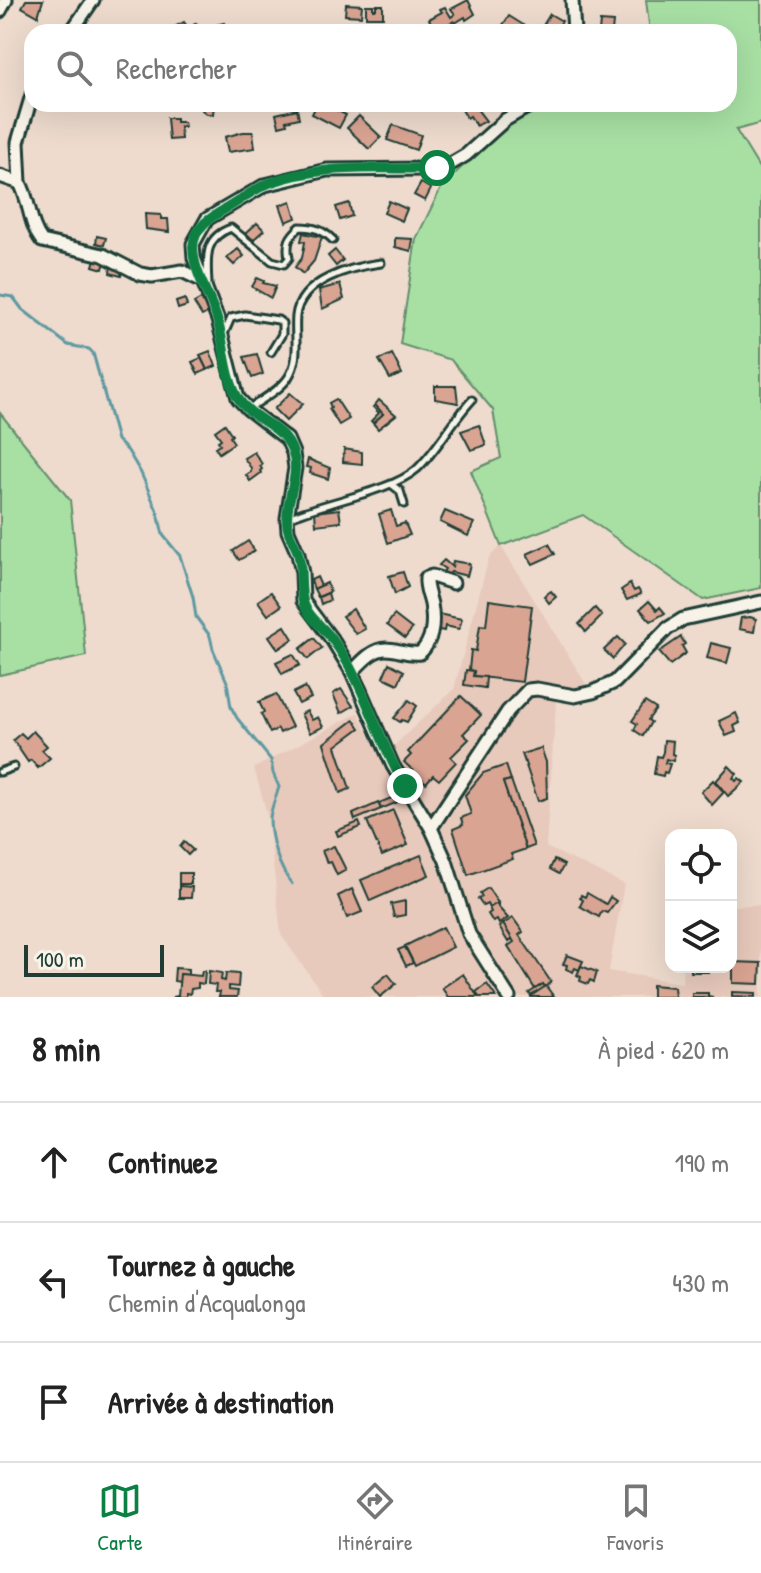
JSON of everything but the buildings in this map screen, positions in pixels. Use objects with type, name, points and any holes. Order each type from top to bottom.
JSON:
[{"type":"street","points":[[0,11],[6,0]]},
{"type":"street","points":[[76,24],[93,0]]},
{"type":"street","points":[[572,0],[574,24]]},
{"type":"street","points":[[27,112],[18,142],[20,183],[36,233],[42,241],[103,255],[140,274],[152,276],[182,271],[201,280]]},
{"type":"street","points":[[509,997],[469,934],[446,861],[431,828],[393,766],[352,672],[303,601],[302,573],[288,531],[287,518],[295,468],[293,453],[287,439],[248,409],[233,387],[193,244],[207,219],[265,185],[327,170],[437,168],[449,165],[518,112]]},
{"type":"street","points":[[0,176],[20,183]]},
{"type":"street","points":[[352,672],[370,654],[385,649],[408,655],[420,653],[430,639],[432,607],[424,583],[426,578],[432,576],[453,583]]},
{"type":"street","points":[[431,828],[508,711],[528,690],[575,696],[593,692],[615,682],[667,629],[683,619],[761,602]]},
{"type":"lane","points":[[208,293],[207,257],[212,238],[221,232],[231,228],[272,261],[284,264],[289,258],[287,246],[290,236],[300,227],[325,232],[333,240]]},
{"type":"lane","points":[[248,409],[287,379],[296,361],[296,318],[300,301],[310,291],[342,272],[381,263]]},
{"type":"lane","points":[[222,339],[231,318],[245,315],[278,320],[282,323],[282,334],[271,352]]},
{"type":"lane","points":[[287,518],[391,484],[415,471],[472,400]]},
{"type":"lane","points":[[391,484],[400,491],[404,504]]},
{"type":"lane","points":[[0,772],[14,767]]},
{"type":"shaded area","points":[[501,546],[588,687],[557,689],[546,847],[624,884],[609,971],[682,983],[683,973],[737,973],[737,906],[761,905],[761,997],[325,997],[281,935],[268,818],[254,768],[358,713],[381,758],[454,689],[489,557]]},
{"type":"green space","points":[[646,0],[761,0],[761,123],[736,130],[761,171],[761,588],[703,600],[583,515],[501,546],[471,471],[501,458],[493,410],[451,360],[400,344],[416,239],[442,186],[504,127],[535,112],[737,112],[737,24],[649,24]]},
{"type":"green space","points":[[0,413],[70,500],[86,656],[0,675]]},
{"type":"waterway","points":[[0,295],[13,297],[22,309],[68,345],[89,349],[93,353],[117,440],[128,451],[141,473],[158,513],[163,535],[180,556],[196,617],[210,636],[227,682],[231,707],[271,760],[279,787],[270,826],[279,862],[292,884]]},
{"type":"route","points":[[405,786],[393,766],[352,672],[303,601],[302,573],[288,531],[287,518],[295,468],[293,453],[287,439],[238,398],[218,320],[194,258],[193,244],[207,219],[265,185],[286,178],[327,170],[437,168]]}]
